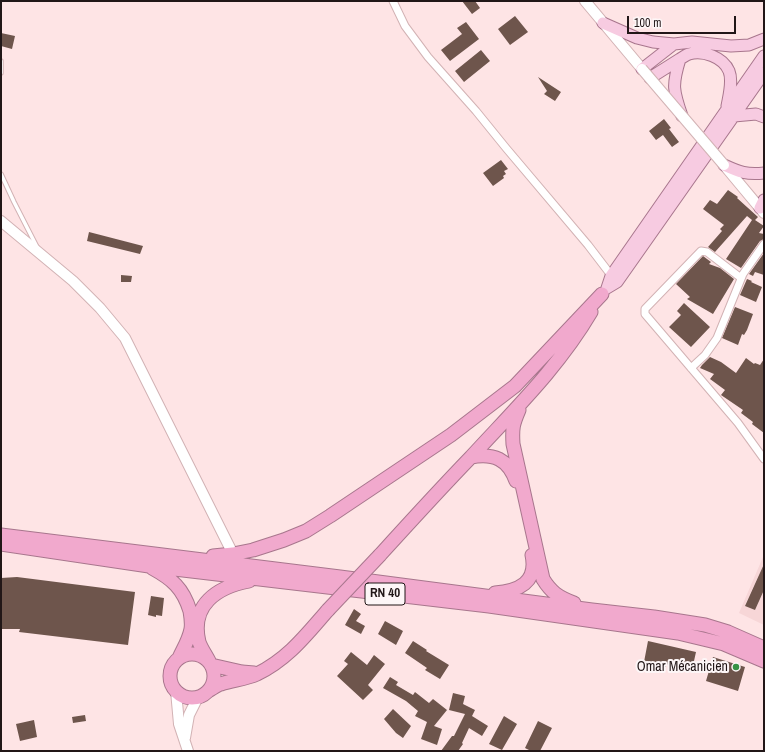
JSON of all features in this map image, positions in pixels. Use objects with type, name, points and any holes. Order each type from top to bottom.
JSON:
[{"type":"highway","points":[[149,566],[166,576],[179,587],[187,602],[191,616],[189,638],[171,670],[170,677],[176,691],[182,696],[190,698],[203,694],[220,684],[247,678],[284,658],[523,402],[565,352],[609,285]]},
{"type":"highway","points":[[176,556],[210,556],[253,550],[306,531],[330,516],[451,435],[514,386],[609,285]]},
{"type":"highway","points":[[523,402],[512,430],[513,444],[543,579],[549,589],[558,596],[592,610]]},
{"type":"highway","points":[[471,457],[482,455],[499,459],[513,472],[533,562],[532,571],[528,580],[519,588],[509,592],[479,595]]},
{"type":"highway","name":"RN 40","points":[[1,535],[654,617],[705,625],[728,632],[764,648]]},
{"type":"highway","name":"RN 40","points":[[1,544],[149,566],[489,606],[678,633],[724,644],[764,661]]},
{"type":"highway","points":[[203,694],[212,686],[214,672],[199,643],[197,628],[203,606],[212,595],[224,588],[236,583],[259,578]]},
{"type":"highway","points":[[179,658],[194,654],[202,656],[210,663],[242,672],[258,673]]},
{"type":"main road","points":[[603,23],[637,38],[653,42],[674,44],[692,42],[731,46],[749,45],[764,39]]},
{"type":"main road","points":[[642,69],[674,44]]},
{"type":"main road","points":[[650,78],[688,54],[713,56],[724,63],[729,72],[731,112]]},
{"type":"main road","points":[[609,285],[731,112],[764,56]]},
{"type":"main road","points":[[680,59],[674,79],[675,94],[682,116]]},
{"type":"main road","points":[[731,112],[764,73]]},
{"type":"main road","points":[[731,112],[764,116]]},
{"type":"main road","points":[[724,165],[740,173],[754,174],[764,172]]},
{"type":"street","points":[[393,1],[405,26],[428,57],[476,111],[578,233],[609,285]]},
{"type":"street","points":[[585,1],[724,165],[763,207]]},
{"type":"street","points":[[1,221],[73,281],[104,313],[125,338],[233,554]]},
{"type":"street","points":[[691,368],[705,355],[717,338],[741,278],[764,244]]},
{"type":"street","points":[[741,278],[707,252],[703,251],[645,309],[645,314],[738,423],[764,459]]},
{"type":"street","points":[[176,691],[179,724],[186,746]]},
{"type":"street","points":[[186,746],[189,715],[203,694]]},
{"type":"lane","points":[[1,61],[1,73]]},
{"type":"lane","points":[[1,174],[40,254]]},
{"type":"shaded area","points":[[763,557],[764,564],[745,605],[755,610],[764,590],[764,625],[739,613]]},
{"type":"building","points":[[462,1],[475,1],[480,8],[472,14]]},
{"type":"building","points":[[515,16],[528,32],[510,45],[498,29]]},
{"type":"building","points":[[466,22],[479,39],[450,61],[441,50],[462,34],[457,28]]},
{"type":"building","points":[[1,33],[15,36],[12,49],[1,46]]},
{"type":"building","points":[[481,50],[490,61],[464,82],[455,71]]},
{"type":"building","points":[[538,77],[561,92],[555,101],[544,94],[547,91]]},
{"type":"building","points":[[664,119],[671,128],[669,129],[679,142],[672,147],[663,135],[656,140],[649,131]]},
{"type":"building","points":[[501,160],[508,169],[504,171],[506,174],[503,176],[504,178],[493,186],[483,173]]},
{"type":"building","points":[[728,190],[738,197],[737,198],[758,217],[755,220],[764,226],[759,233],[764,234],[764,239],[760,241],[741,268],[726,259],[752,220],[747,216],[715,252],[708,247],[722,231],[720,229],[724,225],[703,209],[710,200],[717,204]]},
{"type":"building","points":[[89,232],[143,246],[140,254],[87,241]]},
{"type":"building","points":[[764,253],[764,275],[755,272],[753,276],[749,274]]},
{"type":"building","points":[[703,256],[711,262],[709,264],[720,268],[734,279],[713,314],[687,299],[690,297],[676,284]]},
{"type":"building","points":[[121,275],[132,276],[131,282],[121,282]]},
{"type":"building","points":[[747,279],[762,287],[756,302],[740,295]]},
{"type":"building","points":[[684,303],[710,327],[691,347],[669,327],[681,315],[677,311]]},
{"type":"building","points":[[735,307],[753,314],[747,330],[744,335],[742,334],[738,345],[722,338]]},
{"type":"building","points":[[710,357],[721,362],[736,373],[746,358],[754,364],[760,365],[764,359],[764,433],[741,413],[743,410],[721,395],[725,390],[710,379],[714,374],[700,368]]},
{"type":"building","points":[[764,564],[764,590],[755,610],[745,606]]},
{"type":"building","points":[[17,577],[135,592],[128,645],[19,632],[20,629],[1,629],[1,578]]},
{"type":"building","points":[[151,596],[164,598],[162,616],[156,615],[156,617],[148,615]]},
{"type":"building","points":[[354,609],[361,614],[356,621],[365,626],[361,634],[345,625]]},
{"type":"building","points":[[385,621],[403,631],[396,645],[378,634]]},
{"type":"building","points":[[413,641],[449,665],[440,679],[425,670],[427,668],[405,653]]},
{"type":"building","points":[[648,641],[696,652],[692,670],[666,664],[666,667],[644,662]]},
{"type":"building","points":[[351,652],[367,665],[374,655],[385,664],[368,685],[373,690],[363,700],[337,676],[348,664],[344,661]]},
{"type":"building","points":[[713,657],[745,667],[738,691],[706,681]]},
{"type":"building","points":[[390,677],[398,682],[396,685],[413,695],[415,692],[429,703],[433,699],[447,710],[434,726],[442,729],[437,745],[421,739],[427,722],[415,716],[418,711],[406,701],[383,688]]},
{"type":"building","points":[[453,693],[465,696],[463,704],[475,710],[472,716],[488,726],[482,736],[469,728],[462,743],[463,744],[458,751],[441,751],[452,736],[454,736],[465,714],[449,710]]},
{"type":"building","points":[[393,709],[411,726],[403,738],[396,733],[384,719]]},
{"type":"building","points":[[85,715],[86,721],[73,723],[72,717]]},
{"type":"building","points":[[504,716],[517,724],[502,750],[489,744]]},
{"type":"building","points":[[34,720],[37,737],[20,741],[16,724]]},
{"type":"building","points":[[538,721],[552,728],[540,751],[531,751],[525,748]]},
{"type":"place","name":"Omar Mécanicien","points":[[736,667]]}]
